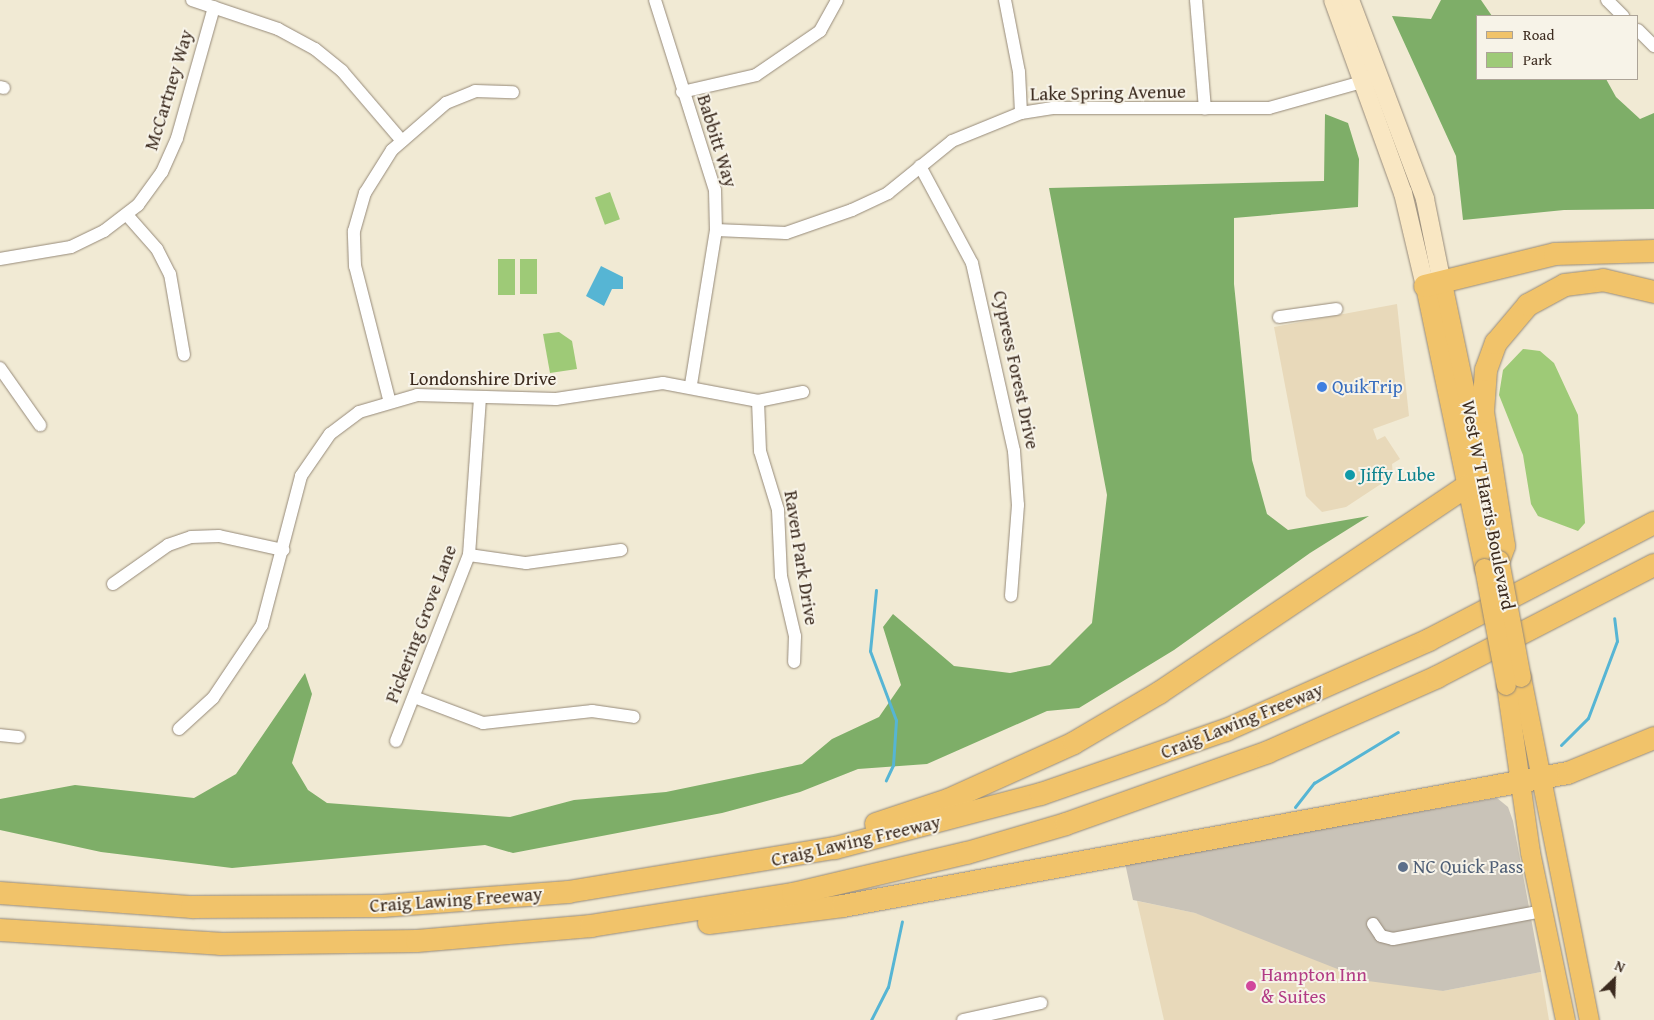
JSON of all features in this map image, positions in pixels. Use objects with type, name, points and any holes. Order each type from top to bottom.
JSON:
[{"type":"highway","points":[[1434,285],[1555,254],[1654,251]]},
{"type":"highway","points":[[1492,564],[1504,546],[1482,405],[1486,370],[1496,343],[1528,305],[1565,285],[1603,280],[1654,292]]},
{"type":"highway","points":[[711,872],[948,800],[1066,747],[1160,693],[1467,486]]},
{"type":"highway","points":[[1600,551],[1612,533],[1654,509]]},
{"type":"highway","name":"Craig Lawing Freeway","points":[[0,893],[173,906],[324,908],[504,898],[711,872],[836,848],[978,812],[1179,748],[1376,666],[1654,523]]},
{"type":"highway","name":"Craig Lawing Freeway","points":[[0,930],[150,942],[277,945],[417,941],[591,926],[707,910],[873,877],[1057,827],[1161,792],[1342,721],[1654,565]]},
{"type":"highway","points":[[591,926],[674,926],[843,906],[1529,778],[1568,773],[1654,738]]},
{"type":"main road","name":"West W T Harris Boulevard","points":[[1333,0],[1434,285],[1492,564],[1514,681],[1529,778],[1543,911],[1565,1020]]},
{"type":"main road","name":"West W T Harris Boulevard","points":[[1350,0],[1425,199],[1434,285],[1467,486],[1492,564]]},
{"type":"main road","name":"West W T Harris Boulevard","points":[[1529,778],[1588,1020]]},
{"type":"street","points":[[192,0],[278,28],[315,49],[342,71],[402,140]]},
{"type":"street","name":"Babbitt Way","points":[[655,0],[682,92],[712,179],[716,230],[691,385]]},
{"type":"street","points":[[682,92],[756,75],[820,30],[837,0]]},
{"type":"street","points":[[1005,0],[1020,72],[1020,113]]},
{"type":"street","points":[[1196,0],[1205,109]]},
{"type":"street","points":[[1607,0],[1623,15]]},
{"type":"street","name":"McCartney Way","points":[[0,259],[71,247],[127,215],[168,161],[214,7]]},
{"type":"street","points":[[1639,31],[1654,46]]},
{"type":"street","name":"Lake Spring Avenue","points":[[716,230],[771,235],[806,228],[876,200],[974,128],[1020,113],[1087,108],[1269,108],[1362,84],[1379,76]]},
{"type":"street","points":[[389,400],[357,281],[353,248],[365,193],[402,140],[458,96],[475,91],[514,92]]},
{"type":"street","name":"Cypress Forest Drive","points":[[920,166],[972,263],[1014,451],[1019,496],[1011,596]]},
{"type":"street","points":[[127,215],[157,249],[170,274],[184,355]]},
{"type":"street","points":[[1285,316],[1305,317],[1336,309]]},
{"type":"street","points":[[0,368],[40,425]]},
{"type":"street","name":"Londonshire Drive","points":[[179,730],[213,698],[262,625],[283,550],[296,488],[319,446],[359,412],[389,400],[417,395],[556,399],[663,383],[691,385],[758,401],[803,392]]},
{"type":"street","name":"Pickering Grove Lane","points":[[396,741],[469,555],[480,398]]},
{"type":"street","name":"Raven Park Drive","points":[[758,401],[760,451],[778,510],[781,576],[795,636],[794,662]]},
{"type":"street","points":[[113,584],[168,545],[191,538],[219,536],[283,550]]},
{"type":"street","points":[[469,555],[526,563],[621,550]]},
{"type":"street","points":[[414,697],[483,723],[592,711],[634,717]]},
{"type":"street","points":[[0,735],[19,737]]},
{"type":"street","points":[[1373,924],[1381,936],[1393,939],[1543,911]]},
{"type":"street","points":[[963,1020],[1041,1003]]},
{"type":"shaded area","points":[[1397,304],[1409,416],[1373,429],[1377,440],[1385,436],[1400,459],[1392,464],[1393,476],[1346,507],[1322,512],[1306,496],[1274,327]]},
{"type":"shaded area","points":[[1497,798],[1508,807],[1513,821],[1541,972],[1443,991],[1368,981],[1195,913],[1133,900],[1125,863]]},
{"type":"shaded area","points":[[1137,901],[1195,913],[1443,991],[1541,972],[1549,1020],[1164,1020]]},
{"type":"green space","points":[[1441,0],[1481,0],[1491,15],[1476,15],[1476,80],[1607,80],[1616,97],[1640,119],[1654,113],[1654,209],[1564,210],[1463,220],[1456,156],[1392,16],[1431,19]]},
{"type":"green space","points":[[1325,114],[1348,123],[1359,159],[1358,207],[1234,218],[1234,284],[1252,460],[1267,514],[1288,530],[1369,516],[1310,553],[1174,650],[1079,708],[1047,711],[927,764],[858,769],[800,792],[722,813],[513,853],[485,845],[232,868],[101,852],[0,830],[0,799],[75,785],[194,798],[236,774],[305,673],[312,694],[292,763],[308,790],[327,803],[510,817],[574,800],[666,792],[802,764],[832,739],[879,717],[901,685],[883,627],[893,614],[954,666],[1010,673],[1050,665],[1092,623],[1107,495],[1049,188],[1324,181]]},
{"type":"green space","points":[[610,192],[620,219],[605,225],[595,197]]},
{"type":"green space","points":[[498,259],[515,259],[515,295],[498,295]]},
{"type":"green space","points":[[520,259],[537,259],[537,294],[520,294]]},
{"type":"green space","points":[[559,332],[572,341],[577,369],[550,373],[543,334]]},
{"type":"green space","points":[[1523,349],[1540,351],[1554,363],[1578,415],[1585,523],[1578,531],[1538,516],[1531,504],[1523,455],[1499,395],[1503,370]]},
{"type":"water","points":[[601,266],[623,277],[623,289],[612,289],[604,306],[586,296]]},
{"type":"waterway","points":[[876,590],[870,651],[896,720],[893,765],[886,780]]},
{"type":"waterway","points":[[1561,745],[1588,718],[1617,641],[1614,618]]},
{"type":"waterway","points":[[1295,807],[1314,783],[1398,732]]},
{"type":"waterway","points":[[871,1020],[888,987],[902,921]]},
{"type":"place","name":"QuikTrip","points":[[1322,387]]},
{"type":"place","name":"Jiffy Lube","points":[[1350,475]]},
{"type":"place","name":"NC Quick Pass","points":[[1403,867]]},
{"type":"place","name":"Hampton Inn & Suites","points":[[1251,986]]}]
